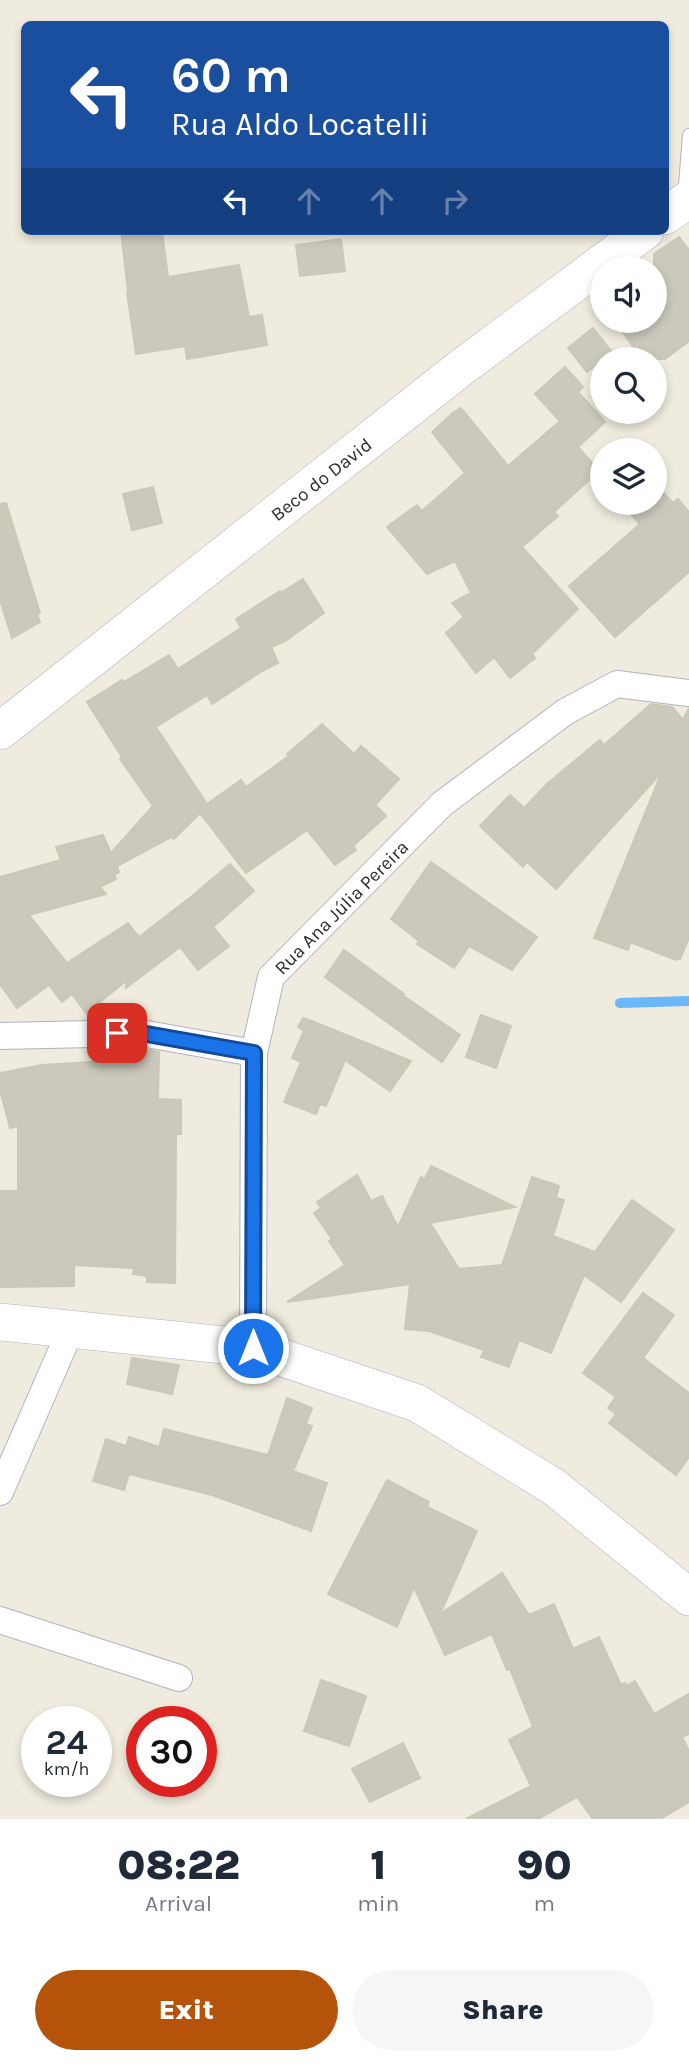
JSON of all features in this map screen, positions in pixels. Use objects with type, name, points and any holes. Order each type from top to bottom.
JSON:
[{"type":"street","name":"Beco do David","points":[[0,731],[462,367],[640,235]]},
{"type":"street","name":"Rua Ana Júlia Pereira","points":[[253,1348],[254,1053],[271,977],[442,804],[565,712],[617,684],[689,693]]},
{"type":"street","points":[[0,1037],[141,1033],[254,1053]]},
{"type":"street","points":[[0,1322],[253,1348],[417,1403],[554,1487],[689,1597]]},
{"type":"street","points":[[0,1492],[71,1329]]},
{"type":"street","points":[[0,1620],[179,1678]]},
{"type":"lane","points":[[679,206],[689,135]]},
{"type":"building","points":[[121,235],[163,235],[168,277],[239,265],[249,317],[262,315],[267,345],[187,359],[185,346],[136,354]]},
{"type":"building","points":[[679,237],[689,250],[689,341],[667,358],[667,347],[633,347],[623,333],[667,333],[667,256],[654,254]]},
{"type":"building","points":[[341,239],[345,271],[300,276],[296,245]]},
{"type":"building","points":[[590,330],[590,333],[597,333],[608,347],[590,347],[590,370],[587,372],[568,348]]},
{"type":"building","points":[[565,367],[583,387],[578,392],[590,405],[590,424],[603,424],[578,447],[590,461],[590,479],[554,512],[558,516],[522,547],[578,609],[532,654],[535,658],[510,678],[494,657],[476,673],[446,633],[464,617],[452,603],[471,593],[455,561],[427,574],[387,527],[417,505],[422,511],[465,473],[432,432],[454,412],[461,408],[508,466],[560,421],[535,394]]},
{"type":"building","points":[[153,487],[162,523],[132,530],[123,494]]},
{"type":"building","points":[[667,497],[673,503],[678,499],[689,512],[689,572],[615,637],[569,586],[640,524],[632,515],[667,515]]},
{"type":"building","points":[[6,503],[40,613],[37,614],[40,622],[12,638],[0,600],[0,504]]},
{"type":"building","points":[[303,579],[324,613],[285,641],[271,647],[278,663],[212,704],[207,695],[156,727],[207,804],[241,780],[246,787],[289,756],[287,754],[322,724],[354,754],[361,746],[399,779],[375,805],[386,816],[353,846],[356,850],[335,865],[307,830],[246,873],[200,813],[174,839],[171,837],[117,866],[119,872],[114,875],[116,879],[100,887],[106,894],[29,915],[67,963],[128,923],[139,937],[230,864],[254,891],[213,927],[229,946],[198,970],[180,947],[126,988],[126,981],[86,1013],[72,994],[62,1002],[49,985],[17,1008],[0,984],[0,877],[61,860],[56,847],[103,835],[111,853],[153,806],[120,759],[122,757],[87,702],[169,655],[178,669],[241,628],[236,619]]},
{"type":"building","points":[[651,704],[672,707],[683,720],[689,708],[689,938],[680,959],[676,960],[630,942],[628,950],[594,938],[662,772],[556,889],[527,862],[523,867],[480,826],[510,795],[524,808],[548,783],[600,740],[604,745]]},
{"type":"building","points":[[431,862],[537,937],[512,970],[469,946],[454,968],[417,944],[419,941],[391,919]]},
{"type":"building","points":[[344,950],[460,1035],[442,1062],[325,977]]},
{"type":"building","points":[[481,1015],[511,1026],[496,1068],[466,1057]]},
{"type":"building","points":[[303,1018],[411,1061],[390,1091],[345,1060],[326,1106],[320,1104],[316,1114],[284,1102],[301,1062],[292,1058],[304,1031],[298,1027]]},
{"type":"building","points":[[114,1049],[159,1052],[158,1099],[181,1100],[181,1134],[176,1134],[175,1283],[147,1282],[147,1276],[133,1274],[134,1268],[74,1265],[74,1286],[0,1287],[0,1191],[18,1191],[18,1126],[10,1128],[0,1090],[0,1073],[42,1065],[122,1060]]},
{"type":"building","points":[[431,1166],[515,1207],[430,1223],[459,1269],[502,1265],[532,1177],[559,1186],[556,1198],[564,1200],[553,1236],[595,1252],[632,1200],[674,1230],[621,1302],[584,1275],[551,1353],[519,1340],[509,1367],[481,1357],[484,1350],[429,1331],[405,1329],[410,1284],[287,1302],[345,1265],[329,1241],[332,1239],[314,1213],[321,1208],[317,1202],[357,1175],[371,1201],[382,1196],[398,1227],[421,1177],[425,1179]]},
{"type":"building","points":[[643,1293],[674,1315],[643,1358],[689,1393],[689,1457],[676,1475],[609,1423],[616,1414],[608,1408],[616,1397],[583,1373]]},
{"type":"building","points":[[132,1358],[179,1365],[172,1394],[127,1384]]},
{"type":"building","points":[[287,1398],[312,1408],[306,1424],[312,1426],[293,1471],[327,1483],[311,1531],[212,1495],[129,1474],[124,1490],[93,1481],[106,1439],[126,1446],[129,1437],[159,1447],[164,1429],[268,1455]]},
{"type":"building","points":[[387,1480],[429,1502],[427,1507],[477,1531],[440,1614],[502,1573],[529,1615],[554,1604],[573,1649],[599,1637],[621,1685],[625,1683],[626,1686],[635,1681],[654,1714],[689,1694],[689,1734],[682,1737],[689,1751],[689,1802],[660,1819],[593,1819],[577,1797],[538,1819],[466,1819],[531,1786],[509,1740],[533,1727],[510,1669],[507,1670],[492,1634],[445,1655],[414,1587],[397,1627],[328,1594]]},
{"type":"building","points":[[321,1680],[366,1696],[349,1746],[304,1731]]},
{"type":"building","points":[[403,1743],[420,1778],[370,1802],[352,1769]]},
{"type":"waterway","points":[[620,1003],[689,1001]]},
{"type":"route","points":[[117,1033],[141,1033],[254,1053],[253,1348]]}]
